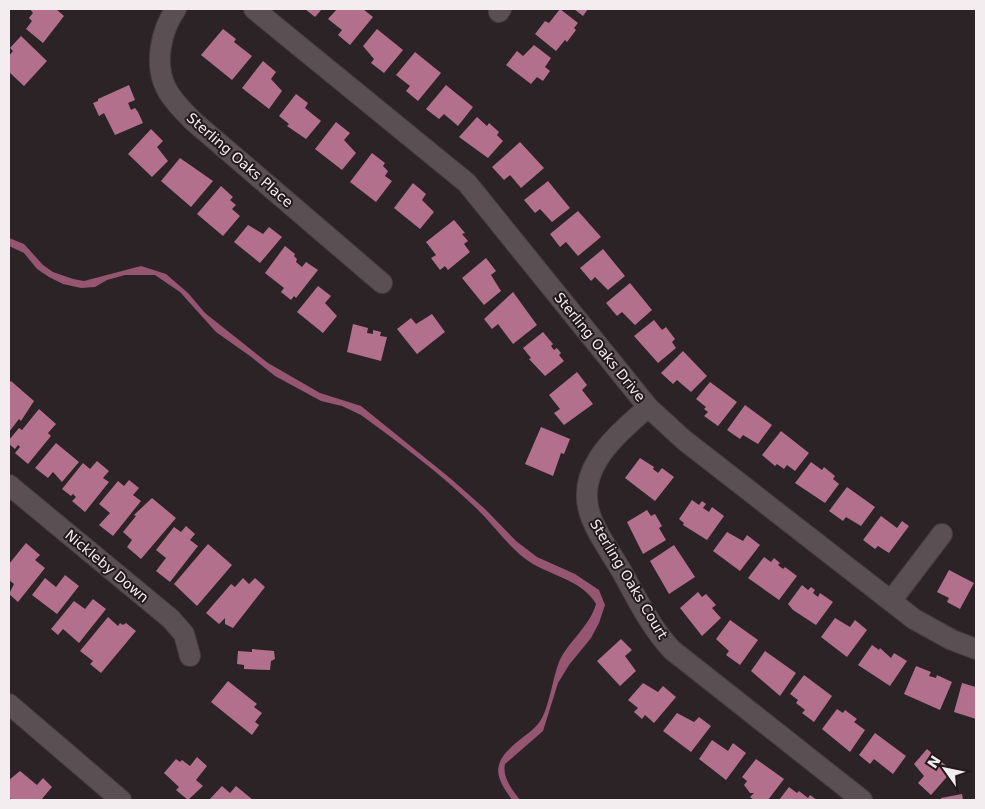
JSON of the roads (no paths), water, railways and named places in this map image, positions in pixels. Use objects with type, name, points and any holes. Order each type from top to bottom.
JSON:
[{"type":"street","name":"Sterling Oaks Place","points":[[176,9],[166,28],[160,58],[165,87],[173,100],[193,121],[382,283]]},
{"type":"street","name":"Sterling Oaks Drive","points":[[254,9],[467,183],[648,407],[684,440],[931,630],[976,649]]},
{"type":"street","name":"Sterling Oaks Court","points":[[648,407],[613,438],[593,468],[588,486],[589,508],[600,534],[634,594],[668,646],[862,800]]},
{"type":"street","name":"Nickleby Down","points":[[9,485],[171,619],[184,634],[190,656]]},
{"type":"street","points":[[891,601],[942,534]]},
{"type":"street","points":[[9,704],[121,800]]}]
